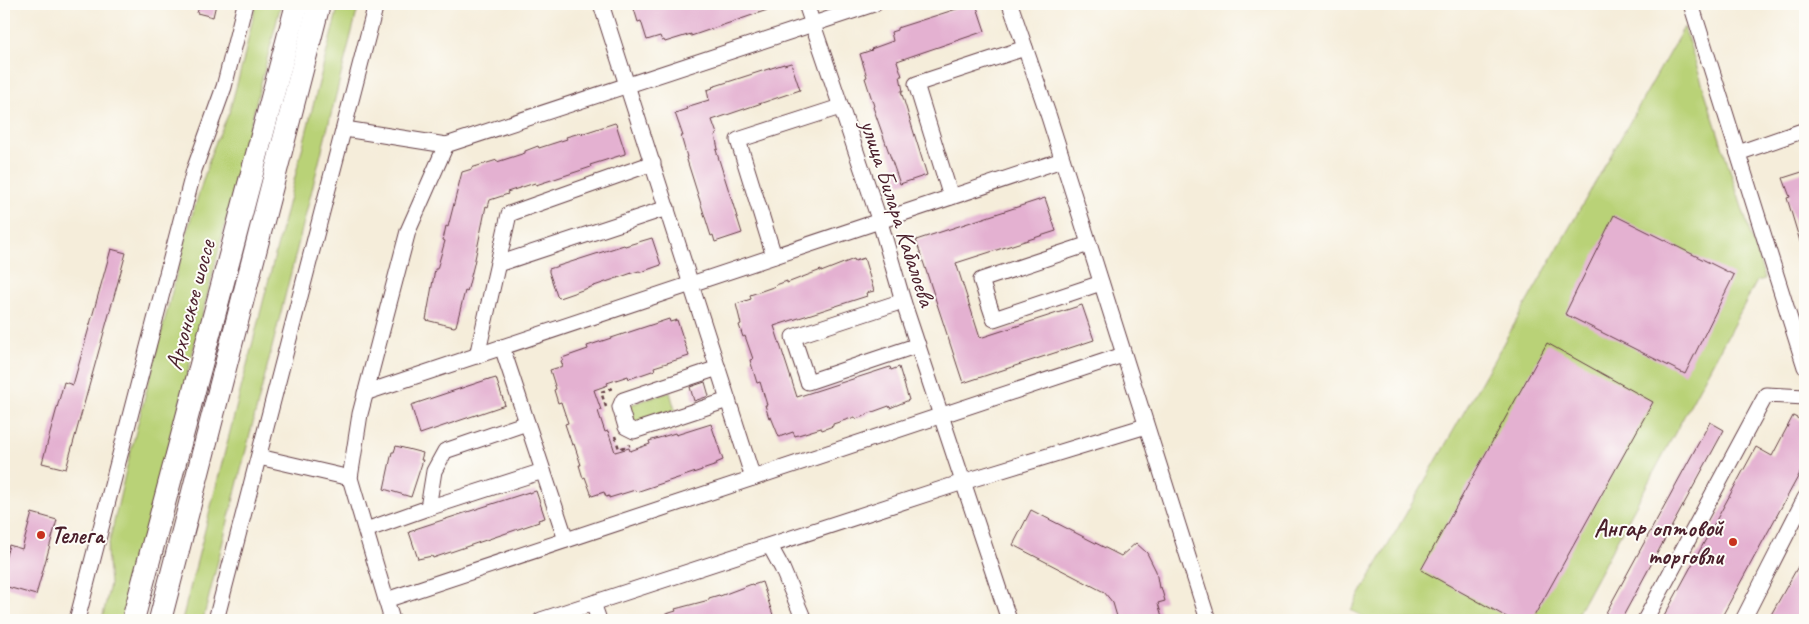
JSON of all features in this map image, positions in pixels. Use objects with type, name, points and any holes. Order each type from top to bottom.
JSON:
[{"type":"highway","name":"Архонское шоссе","points":[[133,620],[297,4]]},
{"type":"highway","name":"Архонское шоссе","points":[[160,620],[319,4]]},
{"type":"street","points":[[77,620],[194,170],[224,87],[245,4]]},
{"type":"street","points":[[216,620],[376,4]]},
{"type":"street","points":[[602,4],[753,478]]},
{"type":"street","name":"улица Билара Кабалоева","points":[[806,4],[880,222],[903,301],[1009,620]]},
{"type":"street","points":[[345,129],[446,145],[874,4]]},
{"type":"street","points":[[1010,4],[1062,160],[1208,620]]},
{"type":"street","points":[[1691,4],[1738,153],[1798,322],[1805,367]]},
{"type":"street","points":[[951,198],[916,84],[1025,48]]},
{"type":"street","points":[[774,256],[738,140],[840,106]]},
{"type":"street","points":[[1738,153],[1805,130]]},
{"type":"street","points":[[392,620],[350,478],[360,414],[408,231],[446,145]]},
{"type":"street","points":[[365,394],[1062,160]]},
{"type":"street","points":[[477,356],[509,214],[653,163]]},
{"type":"street","points":[[498,264],[668,208]]},
{"type":"street","points":[[1089,244],[981,280],[994,319],[1101,284]]},
{"type":"street","points":[[903,301],[793,338],[808,382],[918,345]]},
{"type":"street","points":[[502,347],[566,540]]},
{"type":"street","points":[[386,600],[1123,355]]},
{"type":"street","points":[[718,368],[623,400],[620,407],[626,428],[634,431],[728,400]]},
{"type":"street","points":[[1645,620],[1766,396],[1805,397]]},
{"type":"street","points":[[428,508],[434,471],[445,451],[528,423]]},
{"type":"street","points":[[541,620],[963,482],[1146,426]]},
{"type":"street","points":[[259,457],[350,478]]},
{"type":"street","points":[[366,530],[543,471]]},
{"type":"street","points":[[1742,620],[1805,498]]},
{"type":"street","points":[[770,546],[782,568],[804,620]]},
{"type":"street","points":[[593,603],[599,620]]},
{"type":"green space","points":[[256,4],[281,4],[125,620],[102,620],[110,584],[107,552],[127,466],[190,222],[213,148],[229,113]]},
{"type":"green space","points":[[339,4],[359,4],[203,620],[182,620]]},
{"type":"green space","points":[[1684,27],[1765,279],[1757,281],[1574,620],[1369,620],[1351,610]]},
{"type":"green space","points":[[670,392],[675,410],[629,425],[623,407]]},
{"type":"building","points":[[200,4],[216,4],[213,17],[197,13]]},
{"type":"building","points":[[635,4],[782,5],[691,36],[691,34],[665,42],[664,40],[662,41],[660,36],[647,40],[641,21],[638,22],[634,9],[637,8]]},
{"type":"building","points":[[976,4],[985,31],[897,61],[902,76],[900,76],[903,91],[901,91],[927,175],[900,184],[873,107],[860,54],[893,41],[891,32],[897,30],[897,28]]},
{"type":"building","points":[[791,63],[800,90],[712,120],[717,134],[715,135],[718,149],[716,150],[742,233],[715,242],[713,235],[711,236],[686,157],[681,136],[683,136],[675,113],[687,109],[686,107],[709,100],[707,90],[712,87]]},
{"type":"building","points":[[615,123],[625,154],[536,185],[535,183],[507,192],[508,194],[490,200],[488,207],[486,206],[467,292],[465,291],[456,326],[426,320],[435,269],[437,269],[445,241],[443,240],[446,226],[448,227],[462,172],[525,153],[525,151],[538,146],[539,148],[567,139],[566,137]]},
{"type":"building","points":[[1805,171],[1805,248],[1802,248],[1787,198],[1790,197],[1783,178]]},
{"type":"building","points":[[1045,198],[1056,231],[956,263],[980,338],[1082,305],[1094,340],[963,383],[916,240]]},
{"type":"building","points":[[1614,215],[1734,275],[1685,374],[1565,314]]},
{"type":"building","points":[[652,238],[661,265],[559,298],[557,296],[549,269]]},
{"type":"building","points":[[111,249],[126,253],[66,469],[42,463],[64,382],[73,385]]},
{"type":"building","points":[[864,258],[874,291],[866,293],[867,296],[774,326],[797,397],[890,367],[891,370],[899,367],[909,400],[856,419],[855,417],[833,424],[833,426],[822,430],[821,428],[795,436],[793,432],[779,437],[771,417],[769,418],[760,382],[757,383],[750,360],[753,359],[739,325],[741,324],[736,304],[751,299],[750,295],[787,281],[787,283],[854,259],[855,261]]},
{"type":"building","points":[[669,319],[670,322],[677,320],[689,356],[654,367],[655,370],[629,379],[628,376],[607,383],[608,385],[594,390],[601,410],[598,411],[605,432],[608,431],[615,452],[629,448],[630,451],[650,444],[649,441],[711,424],[723,460],[716,463],[717,465],[636,492],[635,490],[609,498],[609,496],[606,497],[604,492],[592,496],[585,477],[583,478],[574,444],[572,445],[565,424],[568,423],[561,402],[558,403],[550,370],[563,366],[562,358],[588,349],[587,346]]},
{"type":"building","points":[[1547,343],[1653,402],[1532,620],[1512,620],[1421,570]]},
{"type":"building","points":[[496,378],[505,405],[420,434],[411,405]]},
{"type":"building","points":[[705,382],[709,396],[694,401],[690,387]]},
{"type":"building","name":"Ангар оптовой торговли","points":[[1793,416],[1805,422],[1805,464],[1720,620],[1662,620],[1756,447],[1772,456]]},
{"type":"building","points":[[1710,422],[1724,430],[1621,620],[1602,620]]},
{"type":"building","points":[[396,446],[423,453],[421,460],[423,460],[411,497],[384,489],[392,452],[394,452]]},
{"type":"building","points":[[536,491],[545,518],[538,520],[539,522],[433,558],[432,556],[418,559],[409,532]]},
{"type":"building","points":[[1031,510],[1121,556],[1136,543],[1147,553],[1156,571],[1159,588],[1161,587],[1165,601],[1158,603],[1163,620],[1118,620],[1113,603],[1104,592],[1013,545]]},
{"type":"building","points":[[32,513],[57,520],[36,595],[4,586],[4,563],[9,545],[22,549]]},
{"type":"building","name":"Ангар оптовой торговли","points":[[1805,554],[1805,620],[1768,620]]},
{"type":"building","points":[[762,582],[773,615],[765,618],[765,620],[653,620],[653,618],[676,611],[675,609]]},
{"type":"place","name":"Телега","points":[[41,535]]},
{"type":"place","name":"Ангар оптовой торговли","points":[[1733,542]]}]
